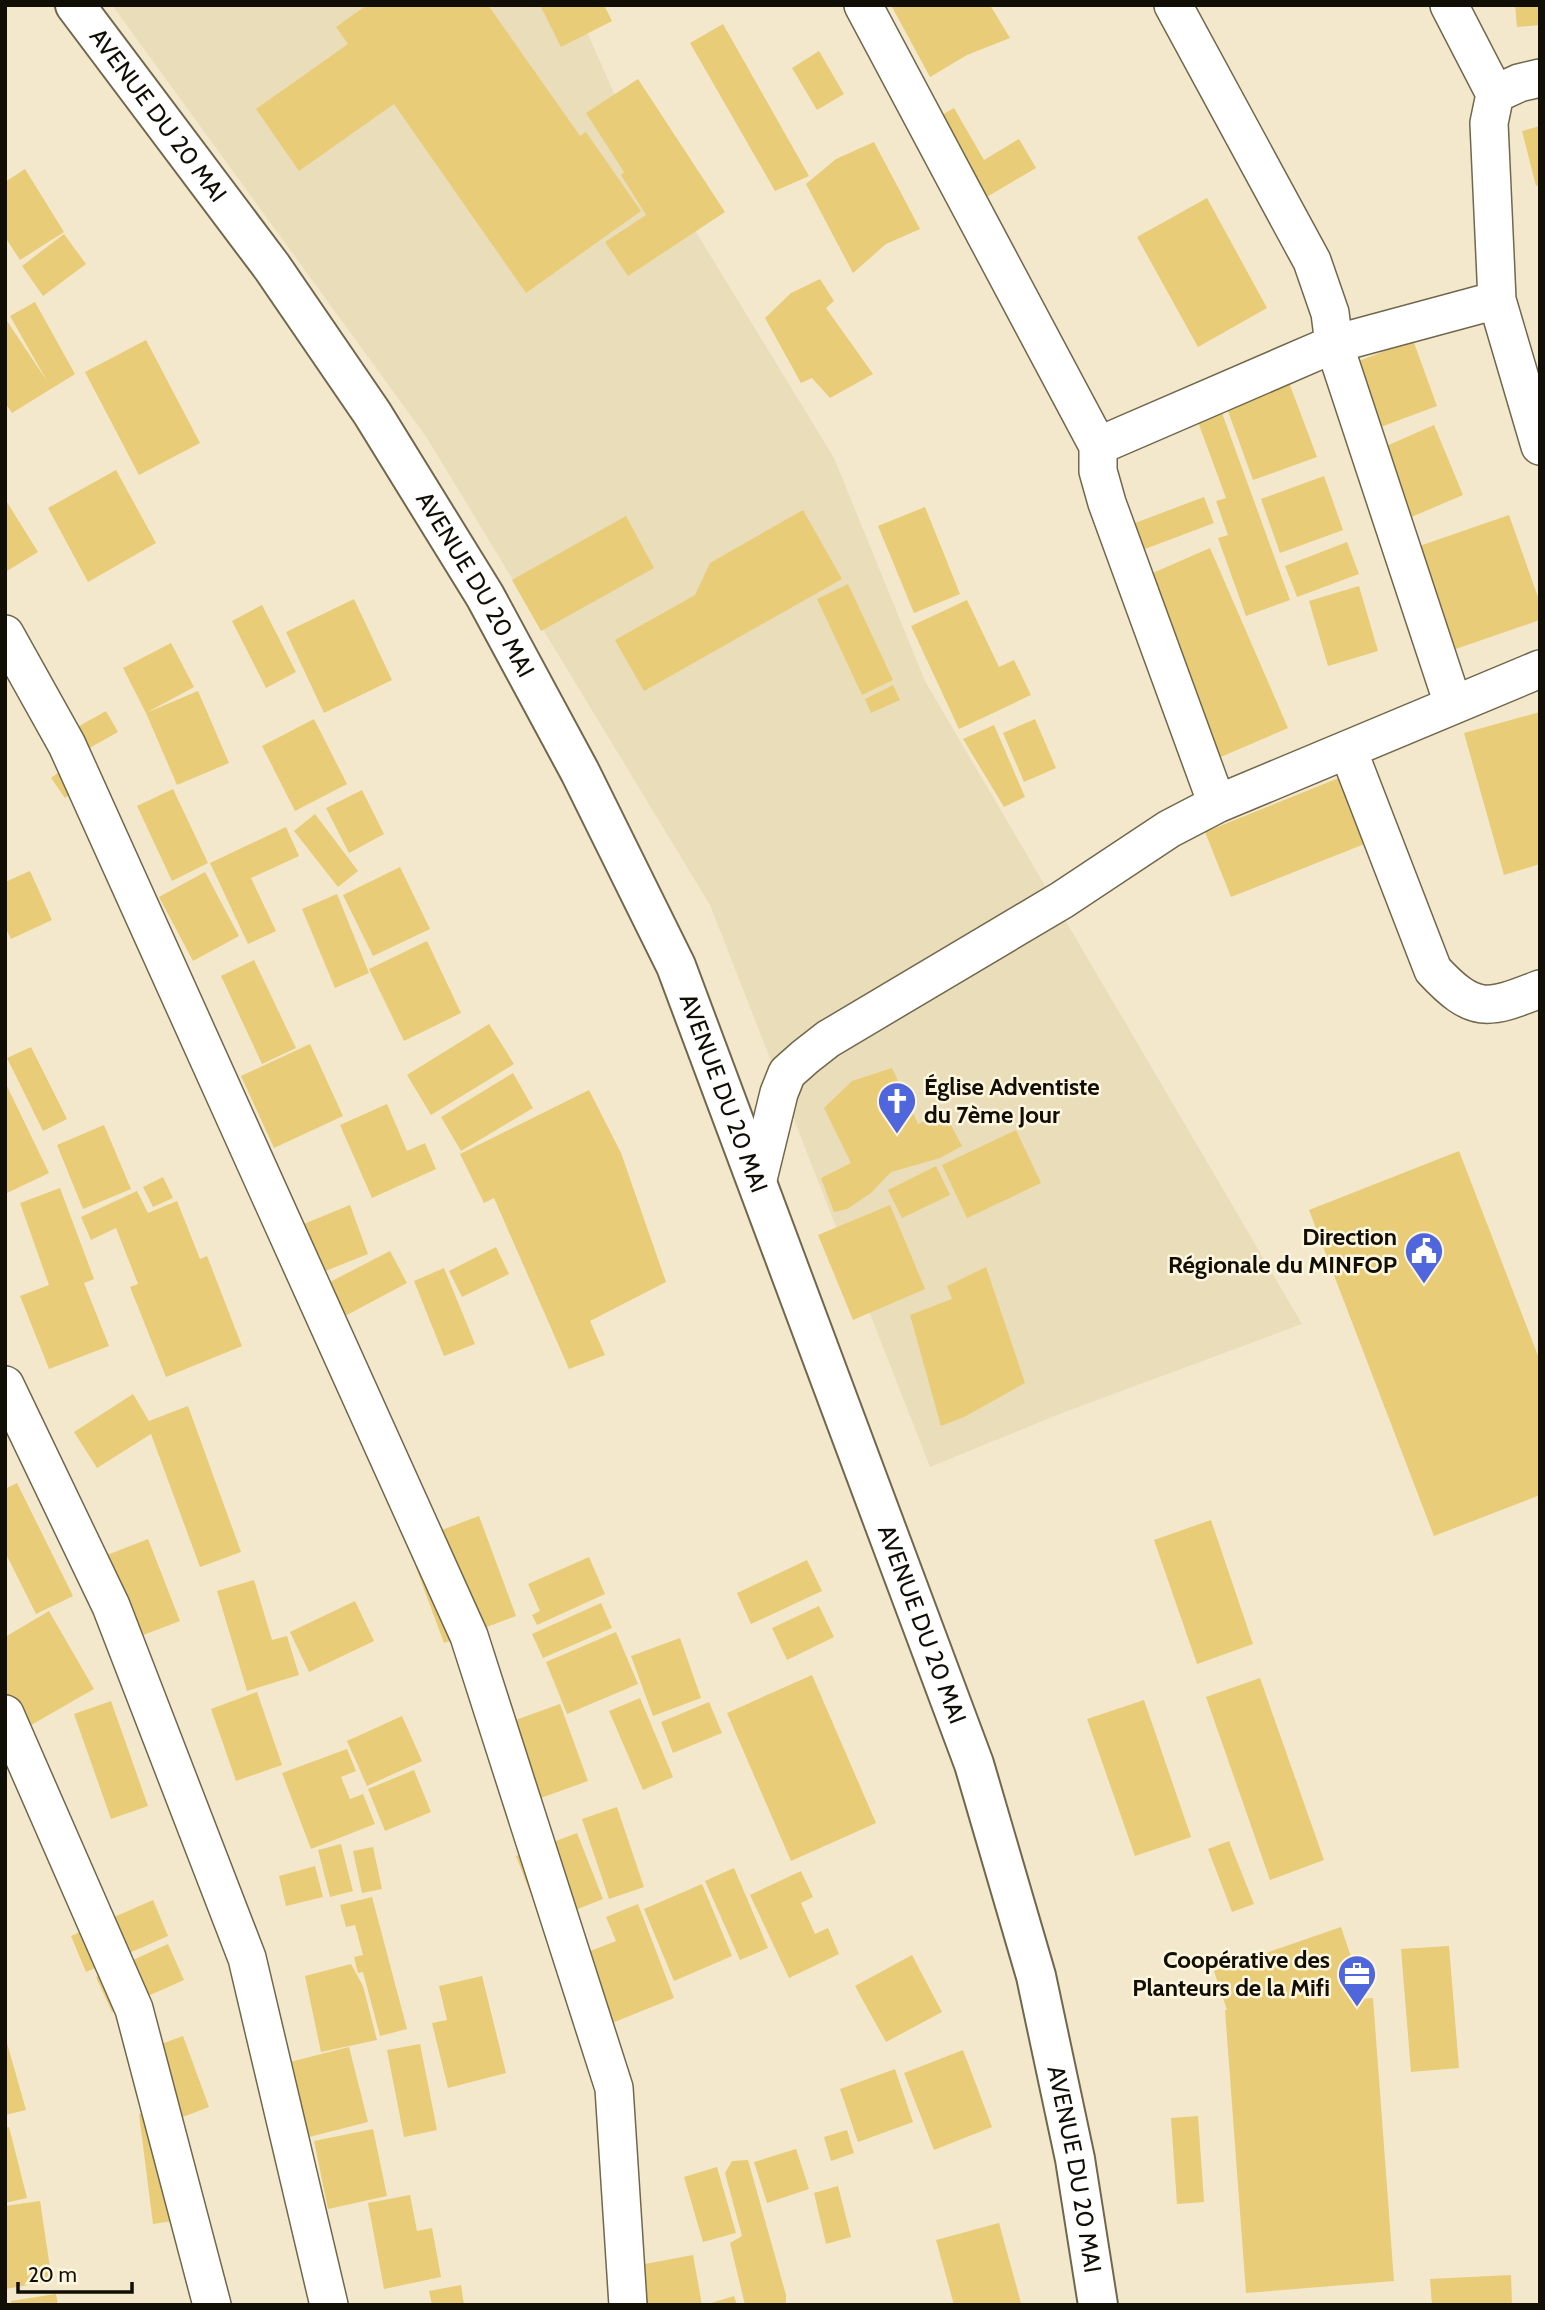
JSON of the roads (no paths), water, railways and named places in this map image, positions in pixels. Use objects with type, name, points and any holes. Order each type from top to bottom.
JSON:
[{"type":"main road","name":"AVENUE DU 20 MAI","points":[[75,5],[272,267],[372,413],[485,596],[580,772],[676,966],[758,1179],[974,1764],[1036,1976],[1075,2159],[1098,2305]]},
{"type":"street","points":[[863,5],[1098,446],[1098,471],[1107,503],[1217,804]]},
{"type":"street","points":[[1173,5],[1312,261],[1330,313],[1334,344],[1453,704]]},
{"type":"street","points":[[1449,5],[1496,94],[1489,123],[1497,300],[1540,446]]},
{"type":"street","points":[[1496,94],[1519,83],[1540,78]]},
{"type":"street","points":[[1098,446],[1334,344],[1497,300]]},
{"type":"street","points":[[5,634],[72,757],[469,1636],[614,2088],[628,2305]]},
{"type":"street","points":[[758,1179],[779,1093],[787,1073],[828,1039],[1062,900],[1169,830],[1217,804],[1540,669]]},
{"type":"street","points":[[1348,750],[1433,970],[1457,995],[1494,1007],[1540,989]]},
{"type":"street","points":[[5,1385],[111,1606],[247,1958],[329,2305]]},
{"type":"street","points":[[5,1714],[134,2009],[212,2305]]},
{"type":"place","name":"Église Adventiste du 7ème Jour","points":[[897,1135]]},
{"type":"place","name":"Direction Régionale du MINFOP","points":[[1424,1285]]},
{"type":"place","name":"Coopérative des Planteurs de la Mifi","points":[[1357,2008]]}]
